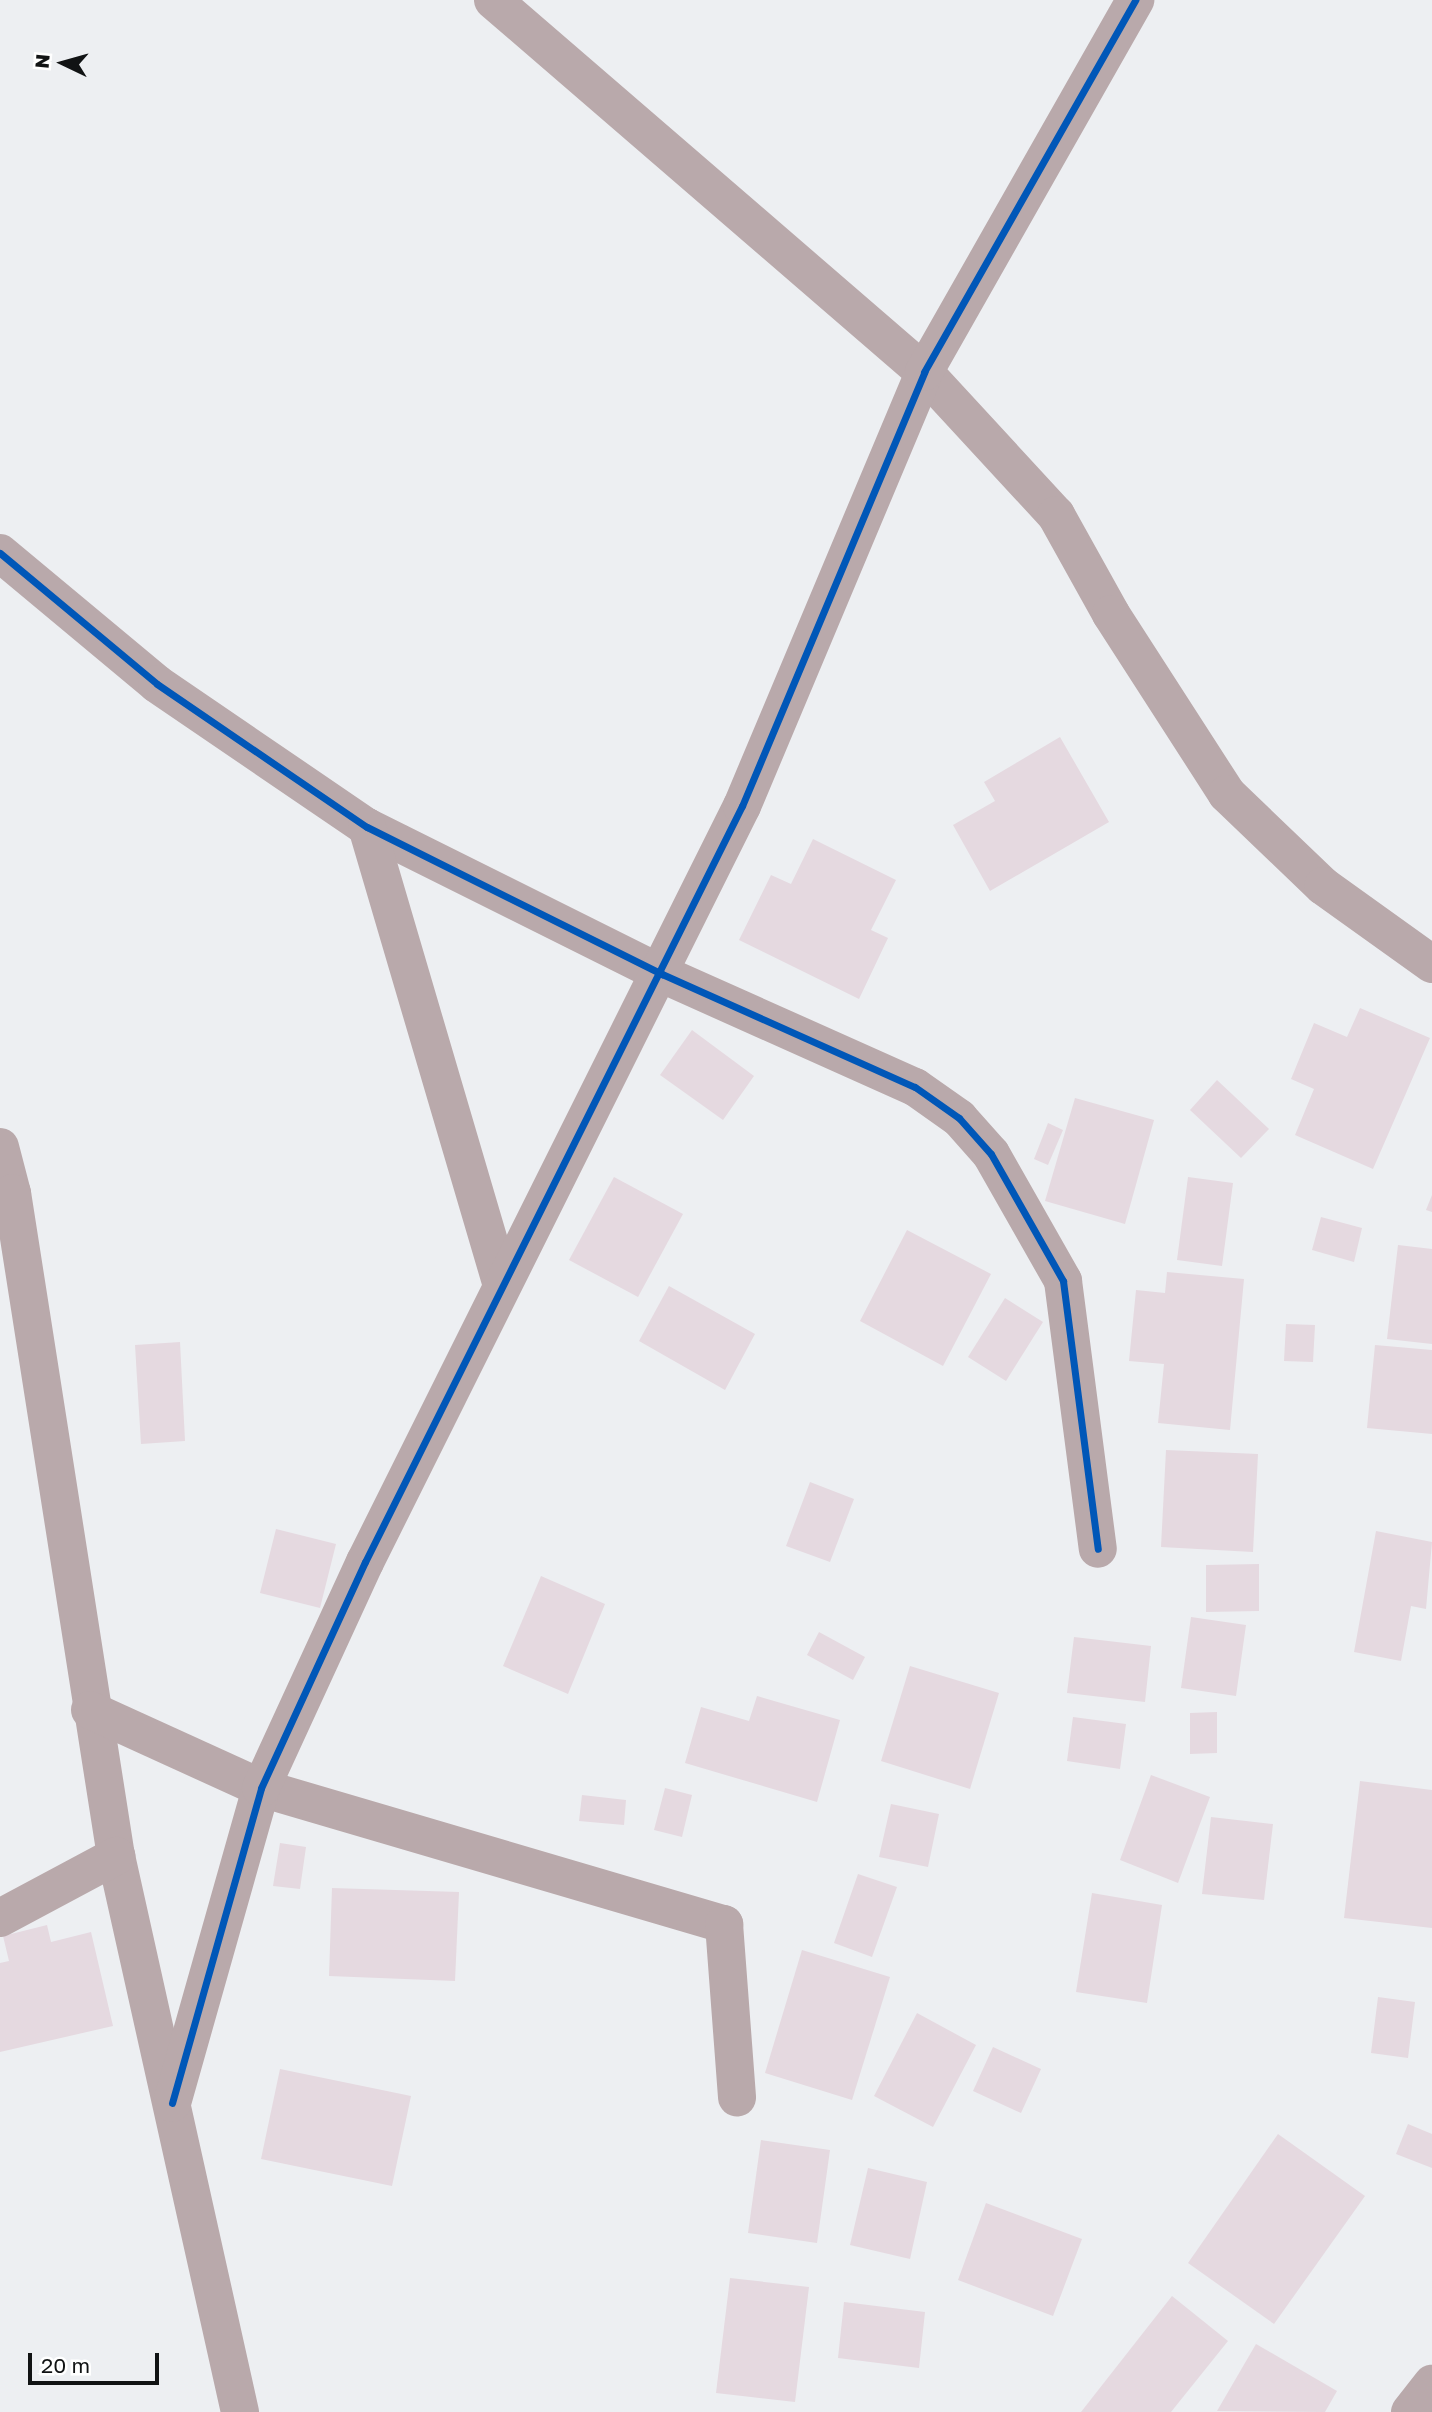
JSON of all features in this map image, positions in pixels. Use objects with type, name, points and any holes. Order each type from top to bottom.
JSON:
[{"type":"street","points":[[493,0],[925,372],[1056,515],[1111,614],[1227,794],[1323,886],[1432,964]]},
{"type":"street","points":[[172,2102],[261,1788],[502,1284],[662,974],[742,806],[925,372],[1135,0]]},
{"type":"street","points":[[0,553],[156,684],[368,827],[662,974],[915,1087],[960,1118],[991,1154],[1063,1281],[1098,1549]]},
{"type":"street","points":[[368,827],[502,1284]]},
{"type":"street","points":[[0,1147],[12,1192],[90,1710],[116,1856],[240,2412]]},
{"type":"street","points":[[90,1710],[261,1788],[724,1924],[737,2098]]},
{"type":"street","points":[[0,1918],[116,1856]]},
{"type":"street","points":[[1410,2412],[1432,2384]]},
{"type":"building","points":[[1060,737],[1109,822],[990,891],[953,825],[995,801],[984,782]]},
{"type":"building","points":[[813,839],[896,880],[871,930],[888,938],[859,999],[739,940],[771,875],[791,884]]},
{"type":"building","points":[[1360,1008],[1430,1038],[1373,1169],[1295,1135],[1314,1089],[1291,1079],[1314,1023],[1347,1037]]},
{"type":"building","points":[[692,1030],[754,1076],[723,1120],[660,1075]]},
{"type":"building","points":[[1217,1080],[1269,1129],[1241,1158],[1190,1110]]},
{"type":"building","points":[[1075,1098],[1154,1120],[1125,1224],[1045,1201]]},
{"type":"building","points":[[1048,1123],[1063,1130],[1048,1165],[1034,1159]]},
{"type":"building","points":[[614,1177],[683,1214],[638,1297],[569,1260]]},
{"type":"building","points":[[1188,1177],[1233,1183],[1222,1266],[1177,1260]]},
{"type":"building","points":[[1432,1195],[1432,1212],[1426,1210]]},
{"type":"building","points":[[1321,1217],[1362,1228],[1354,1262],[1312,1250]]},
{"type":"building","points":[[907,1230],[991,1274],[943,1366],[860,1321]]},
{"type":"building","points":[[1398,1245],[1432,1249],[1432,1344],[1387,1339]]},
{"type":"building","points":[[1167,1272],[1244,1279],[1230,1430],[1158,1423],[1164,1364],[1129,1361],[1136,1290],[1165,1293]]},
{"type":"building","points":[[669,1286],[755,1334],[725,1390],[639,1341]]},
{"type":"building","points":[[1005,1298],[1043,1322],[1006,1381],[968,1357]]},
{"type":"building","points":[[1286,1324],[1315,1325],[1313,1362],[1284,1361]]},
{"type":"building","points":[[180,1342],[185,1441],[141,1444],[135,1345]]},
{"type":"building","points":[[1375,1345],[1432,1350],[1432,1434],[1367,1428]]},
{"type":"building","points":[[1166,1450],[1258,1454],[1253,1552],[1161,1547]]},
{"type":"building","points":[[810,1482],[854,1499],[830,1562],[786,1546]]},
{"type":"building","points":[[276,1529],[336,1544],[320,1608],[260,1593]]},
{"type":"building","points":[[1376,1531],[1432,1542],[1426,1609],[1411,1606],[1401,1661],[1354,1652]]},
{"type":"building","points":[[1259,1564],[1259,1611],[1206,1612],[1206,1565]]},
{"type":"building","points":[[541,1576],[605,1604],[568,1694],[503,1666]]},
{"type":"building","points":[[1191,1617],[1246,1625],[1236,1696],[1181,1688]]},
{"type":"building","points":[[819,1632],[865,1657],[853,1680],[807,1655]]},
{"type":"building","points":[[1074,1637],[1151,1646],[1145,1702],[1067,1693]]},
{"type":"building","points":[[910,1666],[999,1693],[970,1789],[881,1761]]},
{"type":"building","points":[[757,1696],[840,1720],[817,1802],[685,1763],[701,1707],[749,1721]]},
{"type":"building","points":[[1217,1712],[1217,1753],[1190,1754],[1190,1713]]},
{"type":"building","points":[[1073,1717],[1126,1724],[1120,1769],[1067,1761]]},
{"type":"building","points":[[1151,1775],[1210,1797],[1178,1883],[1120,1860]]},
{"type":"building","points":[[1360,1781],[1432,1790],[1432,1928],[1344,1918]]},
{"type":"building","points":[[665,1788],[692,1795],[682,1837],[654,1830]]},
{"type":"building","points":[[582,1795],[626,1800],[624,1825],[579,1821]]},
{"type":"building","points":[[891,1804],[939,1814],[928,1867],[879,1857]]},
{"type":"building","points":[[1211,1817],[1273,1824],[1264,1900],[1202,1894]]},
{"type":"building","points":[[280,1843],[306,1847],[300,1889],[273,1886]]},
{"type":"building","points":[[858,1874],[897,1887],[872,1957],[834,1943]]},
{"type":"building","points":[[332,1888],[459,1892],[455,1981],[329,1976]]},
{"type":"building","points":[[1092,1893],[1162,1905],[1147,2003],[1076,1992]]},
{"type":"building","points":[[47,1925],[51,1942],[91,1932],[113,2026],[0,2052],[0,1963],[9,1961],[3,1936]]},
{"type":"building","points":[[802,1950],[890,1977],[852,2100],[765,2073]]},
{"type":"building","points":[[1378,1997],[1415,2002],[1408,2058],[1371,2053]]},
{"type":"building","points":[[917,2013],[976,2045],[933,2127],[874,2096]]},
{"type":"building","points":[[993,2047],[1041,2069],[1021,2113],[973,2091]]},
{"type":"building","points":[[280,2069],[411,2096],[392,2186],[261,2159]]},
{"type":"building","points":[[1408,2124],[1432,2134],[1432,2168],[1396,2154]]},
{"type":"building","points":[[1278,2134],[1365,2196],[1274,2324],[1188,2263]]},
{"type":"building","points":[[761,2140],[830,2150],[817,2243],[748,2233]]},
{"type":"building","points":[[868,2168],[927,2182],[910,2259],[850,2245]]},
{"type":"building","points":[[986,2203],[1082,2239],[1053,2316],[958,2280]]},
{"type":"building","points":[[730,2278],[809,2287],[795,2402],[716,2393]]},
{"type":"building","points":[[1172,2296],[1228,2341],[1171,2412],[1081,2412]]},
{"type":"building","points":[[844,2302],[925,2312],[919,2368],[838,2358]]},
{"type":"building","points":[[1256,2344],[1337,2391],[1325,2412],[1217,2411]]},
{"type":"cycle path","points":[[172,2103],[261,1788],[365,1562],[742,806],[924,372],[1135,0]]},
{"type":"cycle path","points":[[0,553],[157,684],[367,827],[662,974],[915,1087],[959,1118],[991,1154],[1063,1281],[1098,1549]]}]
